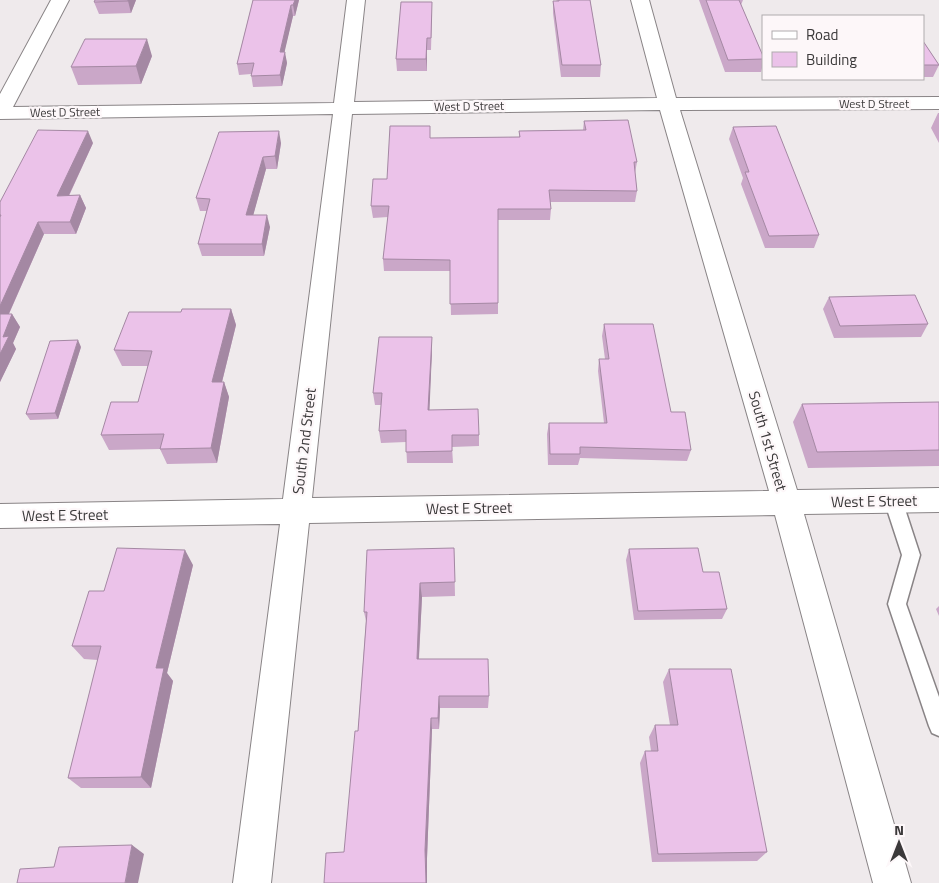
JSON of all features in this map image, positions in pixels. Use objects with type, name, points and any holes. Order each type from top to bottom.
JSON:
[{"type":"street","points":[[0,113],[60,0]]},
{"type":"street","name":"South 2nd Street","points":[[252,883],[356,0]]},
{"type":"street","name":"South 1st Street","points":[[640,0],[668,104],[786,502],[892,883]]},
{"type":"street","name":"West D Street","points":[[0,113],[668,104],[939,103]]},
{"type":"street","name":"West E Street","points":[[0,516],[939,500]]},
{"type":"lane","points":[[893,500],[912,555],[897,604],[939,726]]},
{"type":"building","points":[[95,0],[128,0],[128,1],[94,2]]},
{"type":"building","points":[[253,0],[295,0],[293,5],[291,5],[280,52],[285,52],[280,75],[251,76],[254,63],[237,64]]},
{"type":"building","points":[[590,0],[601,65],[562,65],[553,1]]},
{"type":"building","points":[[706,0],[739,0],[762,54],[762,59],[728,60]]},
{"type":"building","points":[[401,2],[432,2],[431,38],[427,38],[426,59],[396,59]]},
{"type":"building","points":[[85,39],[147,39],[136,66],[71,67]]},
{"type":"building","points":[[924,42],[939,65],[924,65]]},
{"type":"building","points":[[628,120],[637,162],[634,162],[637,191],[549,190],[551,209],[498,209],[498,303],[450,304],[450,260],[383,259],[389,206],[371,206],[373,179],[387,179],[390,126],[430,126],[430,138],[520,137],[519,131],[586,130],[584,121]]},
{"type":"building","points":[[776,126],[819,235],[769,236],[745,172],[749,172],[733,127]]},
{"type":"building","points":[[38,130],[88,131],[57,196],[80,195],[70,222],[38,222],[0,306],[0,202]]},
{"type":"building","points":[[279,131],[275,156],[263,157],[246,215],[267,215],[262,244],[198,244],[210,199],[196,198],[219,132]]},
{"type":"building","points":[[915,295],[928,324],[840,326],[829,297]]},
{"type":"building","points":[[182,309],[231,309],[212,382],[224,382],[211,448],[160,449],[164,434],[101,435],[111,402],[138,402],[152,351],[114,350],[129,312],[181,312]]},
{"type":"building","points":[[0,314],[12,314],[3,337],[9,336],[0,354]]},
{"type":"building","points":[[604,324],[653,324],[671,412],[685,412],[691,450],[580,447],[580,454],[550,454],[549,423],[607,423],[599,359],[609,359]]},
{"type":"building","points":[[379,337],[432,337],[428,410],[478,409],[479,435],[452,435],[452,451],[406,452],[406,430],[379,431],[382,393],[373,393]]},
{"type":"building","points":[[78,340],[55,413],[26,414],[50,341]]},
{"type":"building","points":[[939,402],[939,450],[817,452],[802,404]]},
{"type":"building","points":[[117,548],[185,550],[156,668],[164,668],[141,777],[68,778],[101,646],[72,646],[89,591],[104,591]]},
{"type":"building","points":[[454,548],[455,582],[420,583],[417,659],[488,659],[489,696],[439,696],[438,718],[431,718],[425,850],[426,883],[324,883],[326,853],[344,852],[355,731],[358,731],[367,612],[364,612],[367,550]]},
{"type":"building","points":[[698,548],[703,572],[719,572],[727,609],[638,611],[629,549]]},
{"type":"building","points":[[669,669],[731,669],[767,852],[658,854],[645,751],[658,751],[655,725],[678,725]]},
{"type":"building","points":[[132,845],[125,883],[17,883],[20,869],[54,867],[59,847]]}]
